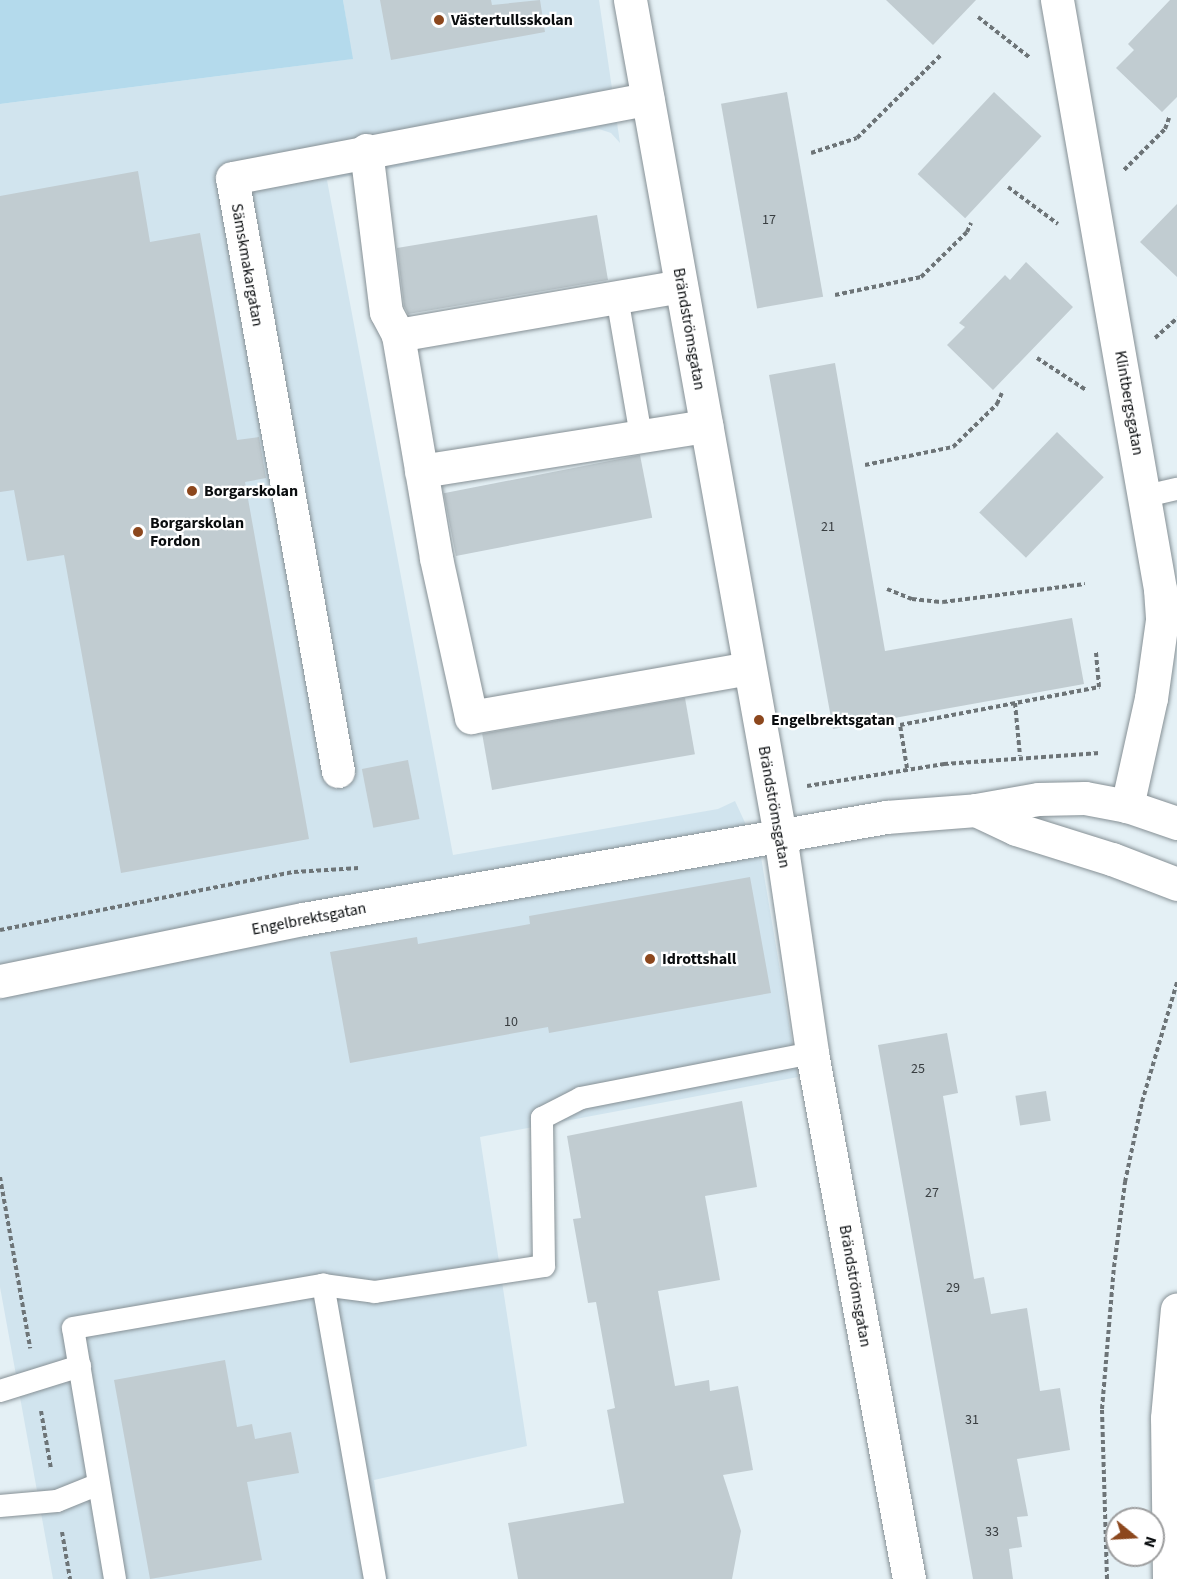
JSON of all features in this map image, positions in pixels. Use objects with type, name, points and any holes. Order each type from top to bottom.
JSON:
[{"type":"street","name":"Brändströmsgatan","points":[[630,0],[780,835],[812,1053],[909,1579]]},
{"type":"street","name":"Klintbergsgatan","points":[[1057,0],[1146,496],[1162,620],[1138,759],[1127,806]]},
{"type":"street","name":"Sämskmakargatan","points":[[338,771],[232,178],[366,150],[648,99]]},
{"type":"street","points":[[366,150],[386,312],[398,335],[436,558],[471,717],[749,668]]},
{"type":"street","points":[[398,335],[681,286]]},
{"type":"street","points":[[421,471],[706,426]]},
{"type":"street","name":"Engelbrektsgatan","points":[[0,981],[303,919],[886,817],[976,810],[1038,800],[1085,798],[1127,806],[1177,823]]},
{"type":"street","name":"Engelbrektsgatan","points":[[976,810],[1016,829],[1112,859],[1177,884]]},
{"type":"street","points":[[1169,1579],[1167,1418],[1177,1309]]},
{"type":"lane","points":[[617,297],[641,436]]},
{"type":"lane","points":[[1146,496],[1177,489]]},
{"type":"lane","points":[[116,1579],[73,1328],[323,1285],[375,1292],[544,1266],[542,1118],[581,1098],[812,1053]]},
{"type":"lane","points":[[323,1285],[375,1579]]},
{"type":"lane","points":[[0,1391],[80,1366]]},
{"type":"lane","points":[[0,1506],[57,1501],[99,1484]]},
{"type":"path","points":[[811,153],[857,138],[941,55]]},
{"type":"path","points":[[1090,185],[1119,173],[1165,129],[1169,118]]},
{"type":"path","points":[[836,295],[921,277],[967,232],[971,223]]},
{"type":"path","points":[[865,465],[953,447],[997,404],[1002,393]]},
{"type":"path","points":[[887,588],[912,598],[944,602],[1085,584]]},
{"type":"path","points":[[907,768],[900,725],[1099,687],[1096,652]]},
{"type":"path","points":[[1015,703],[1020,756]]},
{"type":"path","points":[[800,787],[907,768],[1020,756],[1107,753],[1138,759]]},
{"type":"path","points":[[1107,1579],[1102,1408],[1114,1267],[1125,1182],[1142,1102],[1177,982]]},
{"type":"shaded area","points":[[0,0],[343,0],[353,59],[0,104]]},
{"type":"shaded area","name":"Borgarskolan","points":[[343,0],[599,0],[620,143],[611,133],[599,129],[327,180],[453,855],[718,809],[735,801],[761,857],[798,1077],[480,1137],[527,1446],[374,1480],[388,1579],[53,1579],[0,1287],[0,104],[352,59]]},
{"type":"building","name":"Västertullsskolan","points":[[380,0],[491,0],[492,5],[540,0],[545,32],[391,60]]},
{"type":"building","points":[[886,0],[976,0],[933,45]]},
{"type":"building","points":[[1170,0],[1177,0],[1177,97],[1162,112],[1116,68],[1134,50],[1128,44]]},
{"type":"building","points":[[787,92],[823,297],[757,308],[721,104]]},
{"type":"building","points":[[994,92],[1042,136],[965,218],[918,174]]},
{"type":"building","name":"Borgarskolan Fordon","points":[[138,171],[150,242],[200,233],[237,440],[259,437],[266,478],[245,482],[309,839],[121,873],[64,555],[27,561],[14,490],[0,492],[0,196]]},
{"type":"building","points":[[1177,204],[1177,277],[1140,242]]},
{"type":"building","points":[[597,215],[608,280],[408,314],[404,306],[397,248]]},
{"type":"building","points":[[1026,262],[1073,307],[993,390],[947,345],[965,327],[959,323],[1005,275],[1010,280]]},
{"type":"building","points":[[835,363],[885,651],[1072,618],[1084,684],[833,729],[769,375]]},
{"type":"building","points":[[1057,432],[1104,477],[1026,558],[979,513]]},
{"type":"building","points":[[640,455],[652,518],[456,556],[444,493]]},
{"type":"building","points":[[685,698],[695,754],[492,790],[482,734]]},
{"type":"building","points":[[408,760],[419,819],[373,828],[362,769]]},
{"type":"building","points":[[750,877],[771,993],[549,1033],[548,1027],[350,1063],[330,952],[417,937],[418,944],[530,924],[529,916]]},
{"type":"building","points":[[947,1033],[958,1093],[943,1096],[974,1279],[984,1277],[991,1314],[1027,1308],[1040,1391],[1060,1388],[1070,1450],[1017,1459],[1028,1516],[1017,1517],[1022,1547],[1009,1549],[1013,1579],[973,1579],[878,1045]]},
{"type":"building","points":[[1046,1091],[1051,1121],[1020,1125],[1015,1096]]},
{"type":"building","points":[[742,1101],[757,1187],[705,1196],[720,1280],[658,1291],[675,1386],[709,1380],[710,1391],[738,1386],[753,1470],[723,1475],[741,1531],[732,1579],[518,1579],[508,1523],[624,1503],[607,1410],[615,1408],[596,1302],[588,1303],[573,1219],[581,1218],[567,1136]]},
{"type":"building","points":[[225,1360],[237,1427],[252,1424],[255,1439],[291,1432],[299,1473],[247,1482],[262,1560],[150,1579],[114,1380]]},
{"type":"place","name":"Västertullsskolan","points":[[439,20]]},
{"type":"place","name":"Borgarskolan","points":[[192,491]]},
{"type":"place","name":"Borgarskolan Fordon","points":[[138,532]]},
{"type":"place","name":"Engelbrektsgatan","points":[[759,720]]},
{"type":"place","name":"Idrottshall","points":[[650,959]]}]
